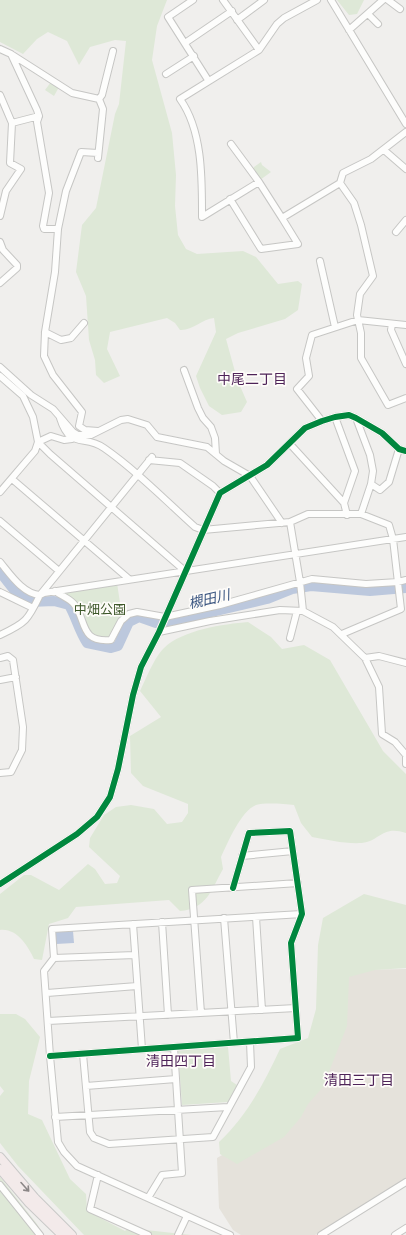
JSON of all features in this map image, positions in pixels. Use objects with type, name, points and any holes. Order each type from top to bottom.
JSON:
[{"type":"highway","points":[[0,1157],[35,1198],[72,1235]]},
{"type":"highway","points":[[0,1169],[29,1203],[62,1235]]},
{"type":"street","points":[[193,0],[168,18],[194,56],[208,80]]},
{"type":"street","points":[[223,0],[259,50]]},
{"type":"street","points":[[237,20],[264,0]]},
{"type":"street","points":[[259,182],[202,217],[202,179],[199,151],[196,137],[184,104],[180,99],[208,80],[259,50],[277,24],[284,18],[317,0]]},
{"type":"street","points":[[331,0],[406,124]]},
{"type":"street","points":[[349,30],[383,0]]},
{"type":"street","points":[[388,0],[400,9]]},
{"type":"street","points":[[185,43],[232,11]]},
{"type":"street","points":[[368,14],[378,24]]},
{"type":"street","points":[[0,49],[11,54],[72,93],[99,99]]},
{"type":"street","points":[[99,99],[102,95],[113,51]]},
{"type":"street","points":[[11,54],[39,116],[37,122],[49,194],[43,226],[44,228],[58,229]]},
{"type":"street","points":[[166,74],[194,56]]},
{"type":"street","points":[[0,95],[12,123],[10,163],[21,169],[6,191],[0,216]]},
{"type":"street","points":[[98,431],[85,430],[79,426],[82,412],[54,375],[44,356],[45,332],[55,272],[58,229],[66,191],[81,152],[98,155],[103,109],[99,99]]},
{"type":"street","points":[[12,123],[39,116]]},
{"type":"street","points":[[282,218],[340,183],[343,173],[371,159],[406,132]]},
{"type":"street","points":[[230,199],[261,249],[298,244],[259,182],[231,144]]},
{"type":"street","points":[[384,150],[406,169]]},
{"type":"street","points":[[340,183],[354,203],[361,225],[373,276],[360,294],[357,314],[361,333],[361,358],[383,399],[388,405],[406,398]]},
{"type":"street","points":[[396,232],[406,220]]},
{"type":"street","points":[[0,242],[3,250],[17,265],[17,268],[0,283]]},
{"type":"street","points":[[320,261],[335,327]]},
{"type":"street","points":[[322,420],[297,389],[309,376],[306,358],[312,335],[358,320],[406,325]]},
{"type":"street","points":[[45,332],[61,340],[71,338],[84,323]]},
{"type":"street","points":[[392,324],[391,330],[406,364]]},
{"type":"street","points":[[0,367],[31,395],[53,409],[78,435],[91,435],[121,420],[128,420],[147,425],[161,440],[207,447],[224,462],[250,476],[282,523]]},
{"type":"street","points":[[184,370],[198,408],[203,418],[211,427],[215,438],[216,454]]},
{"type":"street","points":[[0,376],[23,396],[33,417],[38,442],[35,451],[0,492]]},
{"type":"street","points":[[0,884],[77,834],[97,817],[110,797],[118,769],[132,695],[141,667],[160,630],[220,493],[267,465],[305,428],[322,420],[335,417],[349,415],[356,418],[382,433],[399,449],[406,451]]},
{"type":"street","points":[[335,417],[355,471],[344,503]]},
{"type":"street","points":[[60,418],[62,426],[72,439]]},
{"type":"street","points":[[356,418],[370,455],[372,471],[371,484],[362,514]]},
{"type":"street","points":[[38,442],[51,436],[64,440],[72,439],[103,447],[195,527],[203,530],[290,522],[308,514],[362,514],[388,525],[393,539],[401,609],[342,634]]},
{"type":"street","points":[[38,442],[185,571]]},
{"type":"street","points":[[290,444],[344,503],[347,515]]},
{"type":"street","points":[[371,484],[380,490],[389,482],[399,449]]},
{"type":"street","points":[[0,635],[25,621],[39,596],[150,459],[180,463],[220,493]]},
{"type":"street","points":[[12,479],[129,579]]},
{"type":"street","points":[[0,522],[59,571]]},
{"type":"street","points":[[290,522],[301,591],[300,611],[290,638]]},
{"type":"street","points":[[0,562],[31,594],[39,596],[55,591],[129,579],[406,537]]},
{"type":"street","points":[[55,591],[73,603],[86,630],[92,637],[104,641],[111,640],[121,621],[129,614],[137,612],[165,617],[220,605],[312,579],[399,587]]},
{"type":"street","points":[[399,587],[406,580]]},
{"type":"street","points":[[0,592],[34,607]]},
{"type":"street","points":[[160,630],[280,610],[300,611],[333,627],[342,634],[365,658],[379,687],[382,734],[395,742],[406,755],[406,764]]},
{"type":"street","points":[[0,658],[8,656],[13,660],[23,727],[22,750],[11,772],[0,773]]},
{"type":"street","points":[[365,658],[379,656],[406,662]]},
{"type":"street","points":[[0,680],[16,677]]},
{"type":"street","points":[[50,1056],[298,1038],[291,943],[302,914],[290,831],[249,833],[232,888]]},
{"type":"street","points":[[242,856],[293,851]]},
{"type":"street","points":[[201,1013],[192,890],[298,883]]},
{"type":"street","points":[[230,1235],[77,1166],[64,1152],[58,1142],[44,971],[54,958],[52,929],[302,914]]},
{"type":"street","points":[[256,917],[262,1010]]},
{"type":"street","points":[[224,918],[234,1043]]},
{"type":"street","points":[[162,922],[168,1015]]},
{"type":"street","points":[[133,924],[142,1049]]},
{"type":"street","points":[[54,958],[135,955]]},
{"type":"street","points":[[47,993],[138,986]]},
{"type":"street","points":[[48,1021],[296,1008]]},
{"type":"street","points":[[83,1054],[90,1132],[94,1138],[105,1143],[179,1140],[213,1137],[251,1066],[250,1042]]},
{"type":"street","points":[[148,1198],[162,1175],[182,1173],[174,1047]]},
{"type":"street","points":[[86,1086],[176,1079]]},
{"type":"street","points":[[55,1117],[228,1107]]},
{"type":"street","points":[[98,1175],[90,1209],[148,1235]]},
{"type":"street","points":[[320,1235],[406,1183]]},
{"type":"street","points":[[0,1185],[40,1235]]},
{"type":"street","points":[[178,1235],[187,1216]]},
{"type":"street","points":[[395,1235],[406,1228]]},
{"type":"shaded area","points":[[406,969],[406,1179],[315,1235],[241,1235],[233,1230],[219,1208],[217,1158],[284,1119],[337,987],[357,970]]},
{"type":"green space","points":[[0,0],[167,0],[157,26],[152,60],[172,133],[176,175],[175,206],[178,235],[186,249],[197,254],[243,251],[256,257],[278,284],[298,281],[302,284],[298,310],[285,319],[238,333],[226,339],[237,379],[247,402],[241,412],[222,415],[209,406],[196,376],[216,332],[214,318],[205,320],[189,329],[184,330],[180,330],[175,323],[167,318],[110,332],[107,349],[120,376],[104,383],[96,375],[95,360],[89,340],[86,296],[76,272],[82,225],[96,208],[115,114],[119,104],[126,41],[115,40],[90,47],[79,65],[67,41],[48,32],[37,39],[23,54],[0,42]]},
{"type":"green space","points":[[337,0],[364,0],[357,14],[349,15]]},
{"type":"green space","points":[[51,82],[59,87],[54,96],[45,90]]},
{"type":"green space","points":[[261,162],[262,165],[271,172],[260,180],[252,171],[254,167]]},
{"type":"green space","name":"中畑公園","points":[[117,583],[122,616],[110,637],[103,638],[96,636],[92,634],[62,592]]},
{"type":"green space","points":[[248,622],[271,637],[282,649],[304,645],[330,660],[383,751],[406,774],[406,833],[398,831],[386,832],[368,842],[362,843],[343,842],[312,837],[301,823],[294,805],[270,803],[256,805],[250,808],[240,820],[221,857],[223,869],[207,897],[196,907],[180,911],[169,900],[76,907],[68,918],[49,924],[42,960],[34,959],[29,949],[17,935],[6,930],[0,930],[0,894],[24,875],[31,875],[59,890],[88,864],[95,869],[105,884],[117,883],[120,876],[89,847],[90,838],[104,815],[116,807],[131,805],[154,809],[167,824],[182,822],[188,813],[188,804],[143,786],[131,773],[130,736],[161,717],[140,691],[157,656],[172,642],[192,632],[227,624]]},
{"type":"green space","points":[[364,894],[406,905],[406,968],[375,970],[349,977],[347,1026],[323,1087],[308,1104],[301,1117],[284,1137],[237,1164],[220,1154],[219,1142],[238,1121],[254,1098],[280,1049],[308,1038],[316,1009],[318,945],[323,918]]},
{"type":"green space","points":[[0,1014],[16,1014],[25,1019],[40,1037],[29,1081],[28,1114],[42,1120],[70,1179],[86,1194],[87,1211],[125,1231],[128,1228],[191,1235],[84,1235],[18,1166],[0,1143],[0,1096],[4,1091],[0,1086]]},
{"type":"green space","points":[[228,1047],[231,1081],[237,1085],[228,1102],[182,1105],[178,1050]]},
{"type":"green space","points":[[0,1177],[37,1224],[43,1235],[0,1235]]},
{"type":"water","points":[[73,931],[74,943],[56,944],[55,932]]},
{"type":"waterway","name":"槻田川","points":[[0,572],[14,590],[30,602],[54,601],[69,605],[87,643],[111,648],[118,646],[129,622],[139,617],[156,623],[182,619],[267,599],[292,589],[311,586],[370,591],[406,588]]},
{"type":"cycle path","points":[[0,884],[77,834],[97,817],[110,797],[118,769],[133,695],[141,667],[159,632],[220,493],[267,465],[305,428],[335,417],[349,415],[356,418],[382,433],[399,449],[406,451]]},
{"type":"cycle path","points":[[50,1056],[298,1038],[291,943],[302,914],[290,831],[249,833],[233,888]]},
{"type":"district","name":"中尾二丁目","points":[[252,379]]},
{"type":"district","name":"清田四丁目","points":[[181,1061]]},
{"type":"district","name":"清田三丁目","points":[[359,1080]]}]
